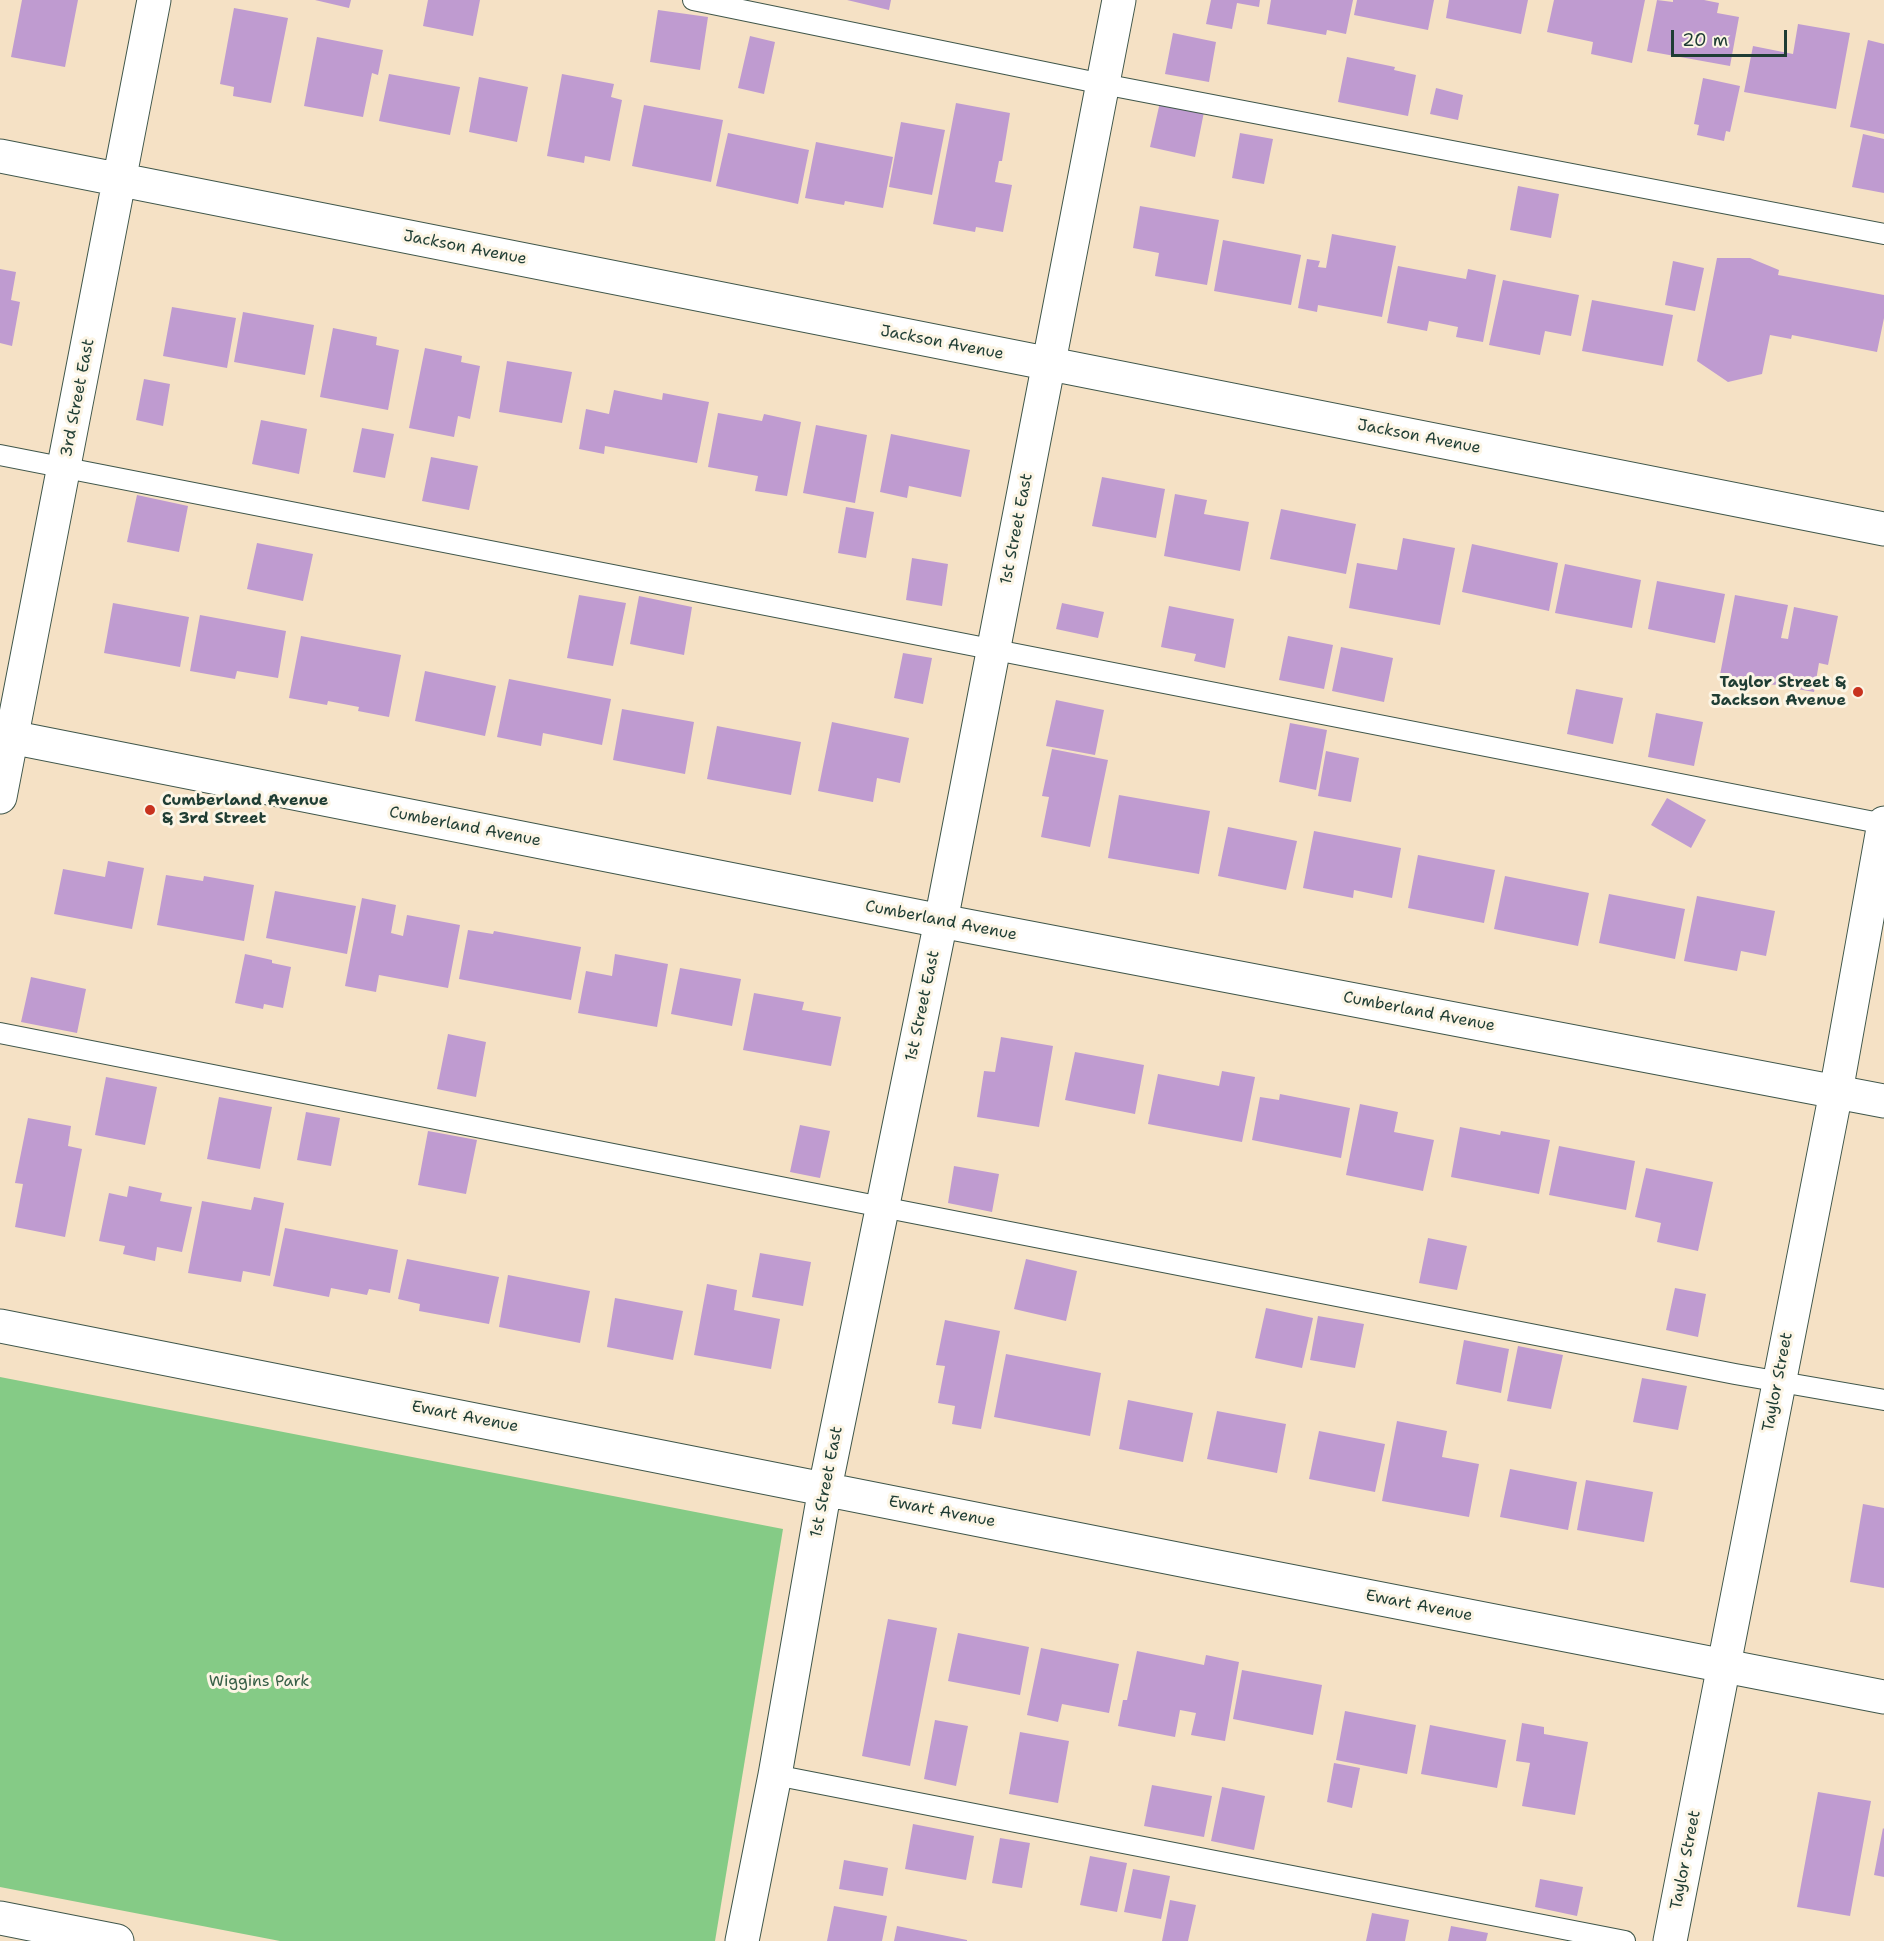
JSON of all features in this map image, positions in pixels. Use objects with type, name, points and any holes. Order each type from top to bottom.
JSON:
[{"type":"street","name":"3rd Street East","points":[[0,796],[6,736],[64,468],[154,0]]},
{"type":"street","name":"1st Street East","points":[[742,1941],[775,1775],[825,1488],[941,921],[1119,0]]},
{"type":"street","name":"Jackson Avenue","points":[[0,156],[1884,529]]},
{"type":"street","name":"Cumberland Avenue","points":[[6,736],[941,921],[1884,1101]]},
{"type":"street","name":"Taylor Street","points":[[1670,1941],[1836,1092],[1884,824]]},
{"type":"street","name":"Ewart Avenue","points":[[0,1326],[1884,1697]]},
{"type":"street","points":[[0,1918],[117,1941]]},
{"type":"lane","points":[[693,0],[1103,84],[1884,234]]},
{"type":"lane","points":[[0,455],[1884,824]]},
{"type":"lane","points":[[0,1033],[1700,1367],[1884,1400]]},
{"type":"lane","points":[[775,1775],[1625,1941]]},
{"type":"green space","name":"Wiggins Park","points":[[0,1377],[783,1529],[715,1941],[280,1941],[0,1887]]},
{"type":"building","points":[[22,0],[78,0],[65,67],[11,57]]},
{"type":"building","points":[[315,0],[351,0],[349,8]]},
{"type":"building","points":[[428,0],[480,0],[473,36],[423,26]]},
{"type":"building","points":[[847,0],[891,0],[889,10]]},
{"type":"building","points":[[1211,0],[1260,0],[1259,7],[1237,3],[1232,29],[1206,24]]},
{"type":"building","points":[[1271,0],[1353,0],[1346,34],[1327,30],[1326,35],[1267,24]]},
{"type":"building","points":[[1357,0],[1434,0],[1428,30],[1354,15]]},
{"type":"building","points":[[1449,0],[1528,0],[1521,34],[1446,18]]},
{"type":"building","points":[[1554,0],[1645,0],[1632,63],[1591,54],[1593,42],[1547,32]]},
{"type":"building","points":[[1657,0],[1673,2],[1673,0],[1704,0],[1719,3],[1717,13],[1739,17],[1730,66],[1647,51]]},
{"type":"building","points":[[234,8],[288,18],[271,103],[233,96],[234,87],[220,84]]},
{"type":"building","points":[[658,10],[708,17],[700,70],[650,62]]},
{"type":"building","points":[[1798,24],[1850,33],[1836,109],[1744,92],[1753,46],[1793,54]]},
{"type":"building","points":[[1173,33],[1216,42],[1209,82],[1165,74]]},
{"type":"building","points":[[750,36],[775,42],[764,94],[738,88]]},
{"type":"building","points":[[317,37],[383,50],[378,75],[372,73],[363,117],[304,106]]},
{"type":"building","points":[[1868,40],[1884,44],[1884,134],[1850,127]]},
{"type":"building","points":[[1347,57],[1395,67],[1394,70],[1416,75],[1408,116],[1338,102]]},
{"type":"building","points":[[389,74],[460,87],[450,135],[379,121]]},
{"type":"building","points":[[562,74],[614,84],[611,97],[622,100],[610,161],[585,156],[584,163],[547,156]]},
{"type":"building","points":[[479,77],[528,87],[517,142],[469,132]]},
{"type":"building","points":[[1703,78],[1740,86],[1730,132],[1726,131],[1724,141],[1697,135],[1699,125],[1694,124]]},
{"type":"building","points":[[1436,88],[1463,95],[1458,120],[1430,114]]},
{"type":"building","points":[[1160,102],[1204,112],[1195,157],[1150,147]]},
{"type":"building","points":[[956,103],[1010,113],[1002,161],[999,161],[995,182],[1012,185],[1003,232],[976,227],[975,232],[933,224]]},
{"type":"building","points":[[644,105],[723,120],[711,182],[632,166]]},
{"type":"building","points":[[901,122],[945,130],[932,195],[889,187]]},
{"type":"building","points":[[728,133],[809,150],[798,204],[716,186]]},
{"type":"building","points":[[1240,133],[1273,139],[1264,184],[1232,178]]},
{"type":"building","points":[[1863,134],[1884,139],[1884,193],[1852,187]]},
{"type":"building","points":[[816,142],[893,157],[883,208],[845,201],[844,205],[805,198]]},
{"type":"building","points":[[1518,186],[1559,194],[1551,238],[1510,230]]},
{"type":"building","points":[[1140,206],[1219,220],[1207,285],[1155,276],[1159,253],[1133,248]]},
{"type":"building","points":[[1332,234],[1396,246],[1382,317],[1318,305],[1317,312],[1298,308],[1307,259],[1320,261],[1318,267],[1326,268]]},
{"type":"building","points":[[1223,240],[1301,255],[1291,305],[1214,291]]},
{"type":"building","points":[[1717,258],[1750,258],[1779,270],[1778,275],[1884,295],[1884,318],[1877,352],[1792,335],[1791,339],[1770,335],[1762,374],[1728,382],[1697,361]]},
{"type":"building","points":[[1673,261],[1704,268],[1695,311],[1665,305]]},
{"type":"building","points":[[1398,266],[1466,279],[1468,269],[1496,275],[1483,342],[1456,337],[1458,327],[1429,321],[1427,331],[1387,323]]},
{"type":"building","points":[[0,269],[16,272],[11,300],[20,302],[12,346],[0,343]]},
{"type":"building","points":[[1503,280],[1579,295],[1571,336],[1545,331],[1540,355],[1489,345]]},
{"type":"building","points":[[1592,300],[1673,315],[1663,366],[1582,351]]},
{"type":"building","points":[[172,307],[236,318],[227,368],[163,356]]},
{"type":"building","points":[[243,312],[314,325],[305,375],[234,362]]},
{"type":"building","points":[[333,328],[377,337],[376,345],[399,350],[388,410],[320,397]]},
{"type":"building","points":[[425,348],[462,356],[461,362],[480,366],[470,419],[458,416],[454,437],[409,428]]},
{"type":"building","points":[[507,361],[572,372],[562,423],[499,412]]},
{"type":"building","points":[[144,379],[170,384],[163,426],[136,420]]},
{"type":"building","points":[[614,390],[662,400],[663,393],[709,402],[697,463],[605,446],[604,454],[579,449],[586,409],[609,414]]},
{"type":"building","points":[[718,413],[762,421],[764,414],[801,422],[787,496],[755,491],[758,476],[708,467]]},
{"type":"building","points":[[261,420],[307,429],[299,474],[252,464]]},
{"type":"building","points":[[816,425],[867,435],[855,503],[803,493]]},
{"type":"building","points":[[362,428],[394,434],[385,478],[353,472]]},
{"type":"building","points":[[891,434],[970,450],[961,497],[909,486],[907,498],[880,492]]},
{"type":"building","points":[[431,457],[478,466],[469,510],[422,501]]},
{"type":"building","points":[[1102,477],[1165,489],[1156,538],[1092,526]]},
{"type":"building","points":[[1175,494],[1207,500],[1204,514],[1249,522],[1240,571],[1164,556]]},
{"type":"building","points":[[137,495],[188,506],[179,552],[127,542]]},
{"type":"building","points":[[846,507],[874,512],[866,558],[838,553]]},
{"type":"building","points":[[1281,509],[1356,524],[1346,574],[1270,559]]},
{"type":"building","points":[[1403,538],[1455,548],[1440,625],[1349,608],[1357,563],[1397,570]]},
{"type":"building","points":[[257,543],[313,554],[303,601],[247,589]]},
{"type":"building","points":[[1472,544],[1558,563],[1549,611],[1462,592]]},
{"type":"building","points":[[912,558],[948,564],[942,606],[906,600]]},
{"type":"building","points":[[1565,564],[1641,580],[1632,628],[1555,613]]},
{"type":"building","points":[[1657,581],[1725,594],[1715,643],[1648,629]]},
{"type":"building","points":[[579,595],[626,603],[613,666],[567,658]]},
{"type":"building","points":[[1735,595],[1788,605],[1781,638],[1788,639],[1794,607],[1838,616],[1828,665],[1819,663],[1814,692],[1720,675]]},
{"type":"building","points":[[639,596],[692,607],[684,655],[630,644]]},
{"type":"building","points":[[113,603],[189,617],[180,667],[104,653]]},
{"type":"building","points":[[1062,603],[1104,612],[1098,638],[1056,629]]},
{"type":"building","points":[[1169,606],[1234,619],[1225,668],[1194,661],[1196,654],[1161,647]]},
{"type":"building","points":[[200,615],[286,631],[278,678],[237,671],[235,679],[190,671]]},
{"type":"building","points":[[301,636],[401,655],[389,717],[358,711],[359,707],[328,701],[327,705],[289,698]]},
{"type":"building","points":[[1288,636],[1333,645],[1324,689],[1279,680]]},
{"type":"building","points":[[1341,647],[1393,658],[1384,702],[1332,691]]},
{"type":"building","points":[[903,653],[932,658],[923,704],[894,698]]},
{"type":"building","points":[[425,671],[496,686],[485,736],[415,721]]},
{"type":"building","points":[[509,679],[611,699],[602,745],[543,733],[541,746],[497,737]]},
{"type":"building","points":[[1576,689],[1623,698],[1613,744],[1567,734]]},
{"type":"building","points":[[1056,700],[1104,710],[1095,755],[1046,746]]},
{"type":"building","points":[[622,709],[694,722],[685,774],[613,760]]},
{"type":"building","points":[[1656,713],[1703,722],[1694,766],[1648,757]]},
{"type":"building","points":[[832,722],[909,738],[900,783],[877,778],[873,802],[818,791]]},
{"type":"building","points":[[1290,723],[1327,730],[1316,790],[1279,782]]},
{"type":"building","points":[[717,726],[801,742],[791,795],[707,779]]},
{"type":"building","points":[[1052,749],[1108,760],[1090,847],[1041,837],[1049,797],[1042,796]]},
{"type":"building","points":[[1326,751],[1359,758],[1351,802],[1318,796]]},
{"type":"building","points":[[1119,795],[1210,811],[1199,874],[1108,858]]},
{"type":"building","points":[[1667,798],[1706,820],[1691,848],[1651,825]]},
{"type":"building","points":[[1228,827],[1297,841],[1286,890],[1218,876]]},
{"type":"building","points":[[1314,831],[1401,848],[1392,898],[1354,890],[1353,898],[1303,888]]},
{"type":"building","points":[[1418,855],[1495,870],[1484,923],[1408,908]]},
{"type":"building","points":[[108,861],[144,868],[132,929],[54,914],[63,869],[105,877]]},
{"type":"building","points":[[166,875],[203,881],[204,876],[254,885],[244,941],[157,925]]},
{"type":"building","points":[[1505,876],[1589,893],[1578,946],[1494,929]]},
{"type":"building","points":[[275,891],[356,906],[347,954],[266,938]]},
{"type":"building","points":[[1609,894],[1685,909],[1675,959],[1599,943]]},
{"type":"building","points":[[1697,896],[1775,911],[1766,956],[1741,951],[1737,971],[1684,961]]},
{"type":"building","points":[[362,898],[396,905],[391,933],[403,936],[407,915],[460,925],[448,988],[379,975],[376,992],[345,986]]},
{"type":"building","points":[[468,930],[493,934],[494,931],[581,947],[571,1000],[459,979]]},
{"type":"building","points":[[245,954],[291,967],[283,1008],[264,1004],[263,1009],[235,1003]]},
{"type":"building","points":[[615,954],[668,964],[657,1027],[578,1013],[586,971],[612,976]]},
{"type":"building","points":[[680,968],[741,979],[732,1026],[671,1014]]},
{"type":"building","points":[[31,977],[86,989],[77,1033],[21,1022]]},
{"type":"building","points":[[754,993],[804,1002],[802,1010],[841,1017],[831,1066],[743,1050]]},
{"type":"building","points":[[448,1034],[486,1042],[476,1097],[437,1089]]},
{"type":"building","points":[[1001,1037],[1053,1046],[1039,1127],[977,1117],[984,1071],[995,1072]]},
{"type":"building","points":[[1075,1052],[1144,1065],[1135,1114],[1065,1100]]},
{"type":"building","points":[[1222,1071],[1255,1077],[1242,1142],[1148,1124],[1158,1074],[1219,1086]]},
{"type":"building","points":[[106,1077],[157,1087],[145,1145],[95,1135]]},
{"type":"building","points":[[1280,1094],[1350,1108],[1341,1158],[1252,1140],[1260,1097],[1279,1100]]},
{"type":"building","points":[[219,1097],[272,1107],[260,1169],[207,1159]]},
{"type":"building","points":[[1360,1104],[1398,1112],[1394,1132],[1434,1140],[1423,1191],[1346,1175]]},
{"type":"building","points":[[306,1112],[340,1118],[331,1166],[297,1160]]},
{"type":"building","points":[[28,1118],[71,1126],[68,1146],[82,1149],[65,1237],[15,1227],[23,1184],[15,1183]]},
{"type":"building","points":[[800,1125],[830,1131],[820,1178],[790,1172]]},
{"type":"building","points":[[1460,1127],[1500,1135],[1501,1131],[1550,1140],[1539,1194],[1451,1177]]},
{"type":"building","points":[[428,1131],[477,1140],[466,1194],[418,1185]]},
{"type":"building","points":[[1559,1146],[1635,1161],[1626,1210],[1549,1195]]},
{"type":"building","points":[[954,1166],[999,1174],[992,1212],[948,1203]]},
{"type":"building","points":[[1646,1168],[1713,1182],[1698,1251],[1657,1242],[1661,1223],[1635,1217]]},
{"type":"building","points":[[129,1186],[162,1193],[160,1201],[192,1207],[182,1252],[157,1247],[155,1261],[123,1254],[125,1246],[99,1241],[109,1193],[127,1197]]},
{"type":"building","points":[[254,1197],[284,1203],[270,1276],[243,1271],[241,1282],[188,1273],[202,1201],[251,1210]]},
{"type":"building","points":[[285,1228],[398,1250],[390,1293],[369,1289],[367,1295],[331,1288],[329,1297],[273,1286]]},
{"type":"building","points":[[1428,1238],[1467,1246],[1457,1290],[1419,1283]]},
{"type":"building","points":[[760,1253],[811,1262],[803,1306],[752,1297]]},
{"type":"building","points":[[407,1259],[499,1277],[489,1324],[419,1311],[420,1304],[398,1299]]},
{"type":"building","points":[[1026,1259],[1077,1271],[1066,1321],[1014,1309]]},
{"type":"building","points":[[508,1275],[590,1291],[580,1343],[499,1327]]},
{"type":"building","points":[[707,1284],[737,1290],[734,1310],[780,1319],[771,1369],[694,1355]]},
{"type":"building","points":[[1675,1288],[1706,1294],[1698,1337],[1666,1330]]},
{"type":"building","points":[[615,1298],[683,1311],[673,1360],[607,1347]]},
{"type":"building","points":[[1266,1308],[1313,1318],[1302,1368],[1255,1358]]},
{"type":"building","points":[[1318,1316],[1364,1324],[1355,1368],[1310,1360]]},
{"type":"building","points":[[945,1320],[1000,1331],[981,1429],[952,1424],[955,1406],[938,1403],[945,1366],[936,1365]]},
{"type":"building","points":[[1464,1340],[1509,1349],[1501,1393],[1456,1384]]},
{"type":"building","points":[[1518,1346],[1563,1355],[1551,1409],[1507,1401]]},
{"type":"building","points":[[1006,1354],[1101,1373],[1090,1436],[994,1417]]},
{"type":"building","points":[[1642,1378],[1687,1386],[1678,1430],[1633,1422]]},
{"type":"building","points":[[1128,1400],[1193,1413],[1183,1462],[1119,1449]]},
{"type":"building","points":[[1217,1411],[1286,1424],[1277,1473],[1207,1459]]},
{"type":"building","points":[[1397,1421],[1447,1431],[1442,1457],[1479,1464],[1469,1517],[1382,1501]]},
{"type":"building","points":[[1319,1431],[1385,1444],[1375,1492],[1309,1479]]},
{"type":"building","points":[[1510,1469],[1577,1482],[1568,1530],[1500,1517]]},
{"type":"building","points":[[1586,1480],[1653,1492],[1644,1542],[1577,1530]]},
{"type":"building","points":[[1863,1504],[1884,1508],[1884,1588],[1850,1582]]},
{"type":"building","points":[[888,1619],[937,1628],[910,1766],[862,1756]]},
{"type":"building","points":[[958,1633],[1029,1647],[1020,1695],[948,1681]]},
{"type":"building","points":[[1041,1648],[1119,1664],[1109,1713],[1062,1704],[1058,1722],[1027,1715]]},
{"type":"building","points":[[1137,1651],[1204,1665],[1206,1655],[1239,1662],[1225,1741],[1191,1735],[1196,1713],[1180,1710],[1175,1737],[1118,1726],[1123,1700],[1127,1700]]},
{"type":"building","points":[[1242,1670],[1322,1685],[1313,1735],[1233,1719]]},
{"type":"building","points":[[1345,1711],[1416,1725],[1407,1774],[1336,1760]]},
{"type":"building","points":[[935,1720],[968,1726],[956,1786],[924,1779]]},
{"type":"building","points":[[1522,1723],[1544,1727],[1544,1734],[1588,1742],[1575,1815],[1522,1806],[1530,1763],[1516,1761]]},
{"type":"building","points":[[1430,1725],[1506,1740],[1497,1788],[1421,1774]]},
{"type":"building","points":[[1020,1732],[1069,1741],[1058,1803],[1009,1794]]},
{"type":"building","points":[[1334,1763],[1360,1768],[1352,1808],[1327,1802]]},
{"type":"building","points":[[1152,1785],[1212,1796],[1204,1837],[1144,1826]]},
{"type":"building","points":[[1222,1787],[1265,1796],[1254,1850],[1211,1841]]},
{"type":"building","points":[[1818,1792],[1871,1801],[1850,1916],[1797,1907]]},
{"type":"building","points":[[913,1824],[974,1836],[966,1880],[905,1869]]},
{"type":"building","points":[[1884,1829],[1884,1877],[1874,1875]]},
{"type":"building","points":[[1000,1838],[1030,1843],[1022,1888],[992,1883]]},
{"type":"building","points":[[1090,1856],[1127,1863],[1117,1912],[1080,1905]]},
{"type":"building","points":[[844,1860],[888,1868],[883,1896],[839,1889]]},
{"type":"building","points":[[1133,1869],[1170,1876],[1161,1919],[1124,1912]]},
{"type":"building","points":[[1540,1879],[1583,1887],[1577,1916],[1535,1907]]},
{"type":"building","points":[[1170,1900],[1196,1905],[1188,1941],[1162,1941]]},
{"type":"building","points":[[834,1906],[887,1916],[882,1941],[827,1941]]},
{"type":"building","points":[[1372,1913],[1409,1920],[1405,1941],[1366,1941]]},
{"type":"building","points":[[897,1926],[967,1940],[967,1941],[894,1941]]},
{"type":"building","points":[[1451,1926],[1488,1933],[1486,1941],[1448,1941]]},
{"type":"place","name":"Taylor Street & Jackson Avenue","points":[[1858,692]]},
{"type":"place","name":"Cumberland Avenue & 3rd Street","points":[[150,810]]}]
